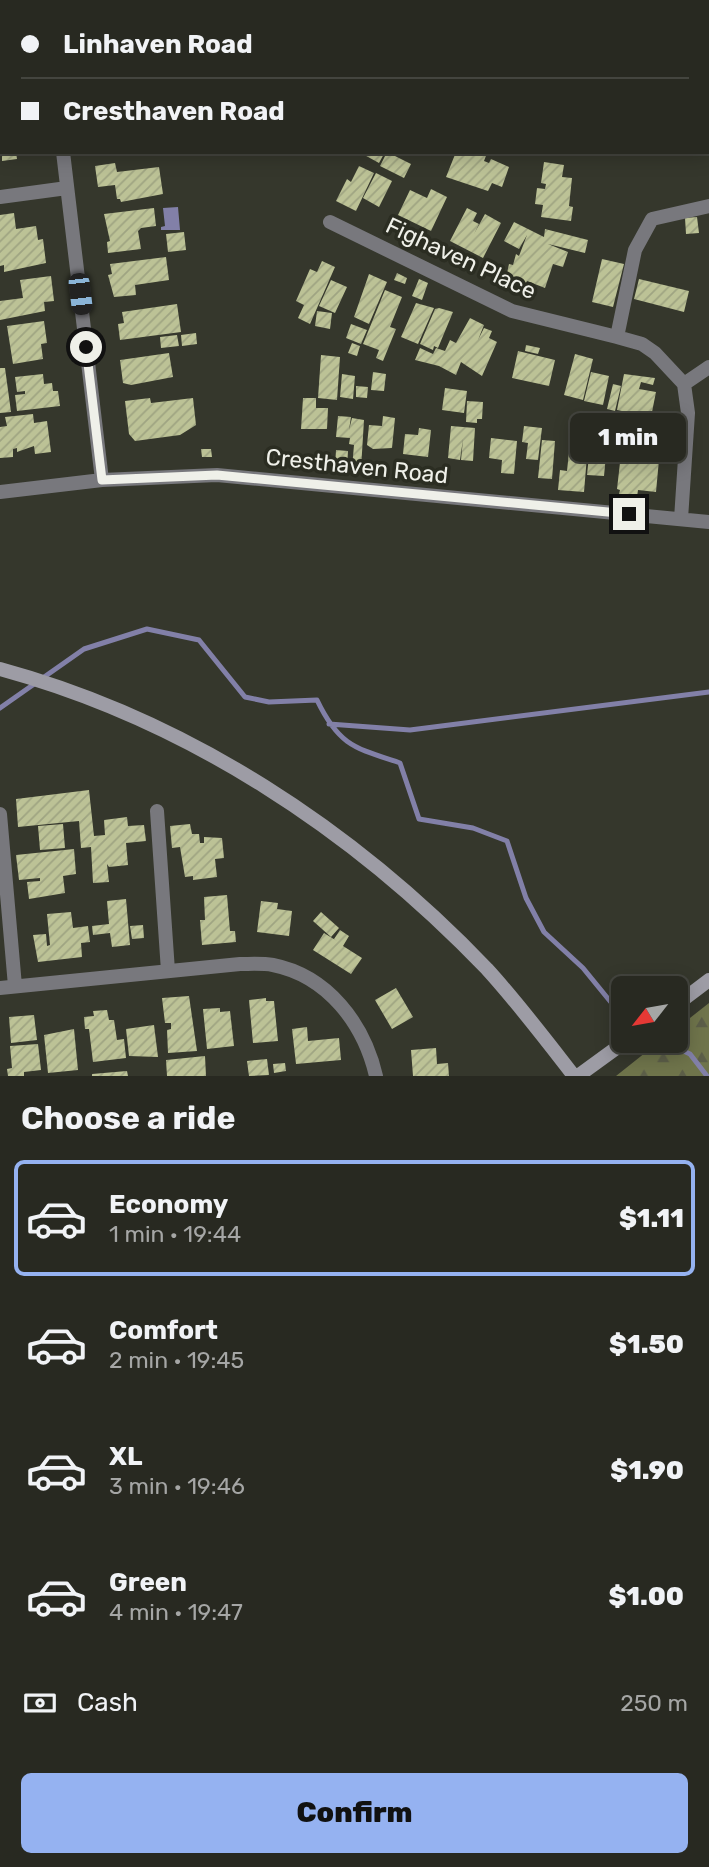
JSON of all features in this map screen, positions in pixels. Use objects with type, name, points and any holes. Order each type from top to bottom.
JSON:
[{"type":"main road","points":[[0,670],[54,685],[127,714],[233,768],[369,860],[415,899],[488,971],[576,1076],[611,1052]]},
{"type":"main road","points":[[688,996],[709,981]]},
{"type":"street","points":[[63,154],[102,480]]},
{"type":"street","points":[[0,197],[67,188]]},
{"type":"street","points":[[617,337],[635,250],[652,219],[709,206]]},
{"type":"street","name":"Fighaven Place","points":[[330,222],[512,311],[642,344],[671,368],[684,384]]},
{"type":"street","points":[[681,519],[688,439],[684,384],[709,367]]},
{"type":"street","name":"Cresthaven Road","points":[[0,492],[102,480],[217,475],[709,522]]},
{"type":"street","points":[[157,811],[168,971]]},
{"type":"street","points":[[0,814],[15,986]]},
{"type":"street","points":[[0,988],[240,964],[272,965],[295,973],[325,990],[356,1023],[370,1049],[376,1076]]},
{"type":"green space","points":[[709,1003],[709,1076],[616,1076],[644,1054],[688,1054],[688,1020]]},
{"type":"water","points":[[178,207],[180,230],[161,230],[161,227],[165,226],[163,208]]},
{"type":"building","points":[[2,154],[16,154],[17,159],[2,161]]},
{"type":"building","points":[[363,154],[384,154],[379,163]]},
{"type":"building","points":[[386,154],[411,164],[404,178],[380,166]]},
{"type":"building","points":[[455,154],[487,154],[484,161],[489,163],[491,159],[509,167],[502,187],[492,183],[488,191],[446,177]]},
{"type":"building","points":[[544,162],[564,165],[562,177],[572,178],[569,206],[573,207],[571,221],[541,217],[543,205],[535,204],[537,188],[545,189],[546,184],[541,183]]},
{"type":"building","points":[[115,163],[117,172],[159,167],[163,194],[121,202],[117,199],[115,185],[98,187],[95,166]]},
{"type":"building","points":[[359,166],[374,173],[356,211],[336,201],[347,179],[351,182]]},
{"type":"building","points":[[376,173],[392,181],[379,207],[363,198]]},
{"type":"building","points":[[431,189],[447,197],[431,231],[398,215],[410,190],[427,198]]},
{"type":"building","points":[[154,208],[156,226],[138,231],[141,249],[108,253],[107,242],[110,241],[104,214]]},
{"type":"building","points":[[467,208],[477,213],[473,221],[479,224],[474,234],[485,214],[501,223],[483,258],[450,241]]},
{"type":"building","points":[[14,213],[16,229],[36,226],[38,240],[43,239],[46,263],[4,272],[4,265],[0,266],[0,215]]},
{"type":"building","points":[[697,217],[699,233],[686,234],[685,218]]},
{"type":"building","points":[[514,222],[544,237],[545,229],[588,240],[585,253],[548,244],[568,252],[563,267],[553,264],[545,288],[527,281],[524,289],[505,282],[509,264],[513,265],[516,254],[519,256],[527,235],[519,249],[504,241]]},
{"type":"building","points":[[184,232],[186,250],[168,252],[166,234]]},
{"type":"building","points":[[166,257],[169,280],[135,285],[136,295],[114,297],[108,275],[112,274],[110,264]]},
{"type":"building","points":[[602,259],[624,264],[613,307],[592,302]]},
{"type":"building","points":[[322,261],[335,267],[310,324],[298,318],[304,305],[296,301],[310,269],[317,272]]},
{"type":"building","points":[[397,273],[407,278],[405,284],[394,280]]},
{"type":"building","points":[[369,274],[387,282],[369,324],[354,317]]},
{"type":"building","points":[[51,276],[54,301],[44,302],[45,311],[0,320],[0,301],[23,298],[20,280]]},
{"type":"building","points":[[419,279],[428,283],[422,300],[412,296]]},
{"type":"building","points":[[639,279],[689,291],[684,312],[634,299]]},
{"type":"building","points":[[331,280],[347,287],[335,313],[319,306]]},
{"type":"building","points":[[385,290],[402,297],[390,327],[396,329],[383,361],[376,358],[379,350],[363,344]]},
{"type":"building","points":[[416,303],[434,308],[418,344],[401,337]]},
{"type":"building","points":[[177,304],[181,332],[120,340],[118,324],[124,323],[122,312]]},
{"type":"building","points":[[435,309],[453,312],[438,348],[434,346],[433,350],[420,344]]},
{"type":"building","points":[[317,311],[332,313],[330,329],[315,326]]},
{"type":"building","points":[[470,318],[484,325],[478,340],[484,328],[492,331],[489,338],[497,342],[482,376],[461,362],[456,375],[439,366],[415,360],[420,348],[433,354],[436,348],[445,351],[450,340],[456,343]]},
{"type":"building","points":[[44,321],[47,343],[41,344],[43,359],[13,364],[7,326]]},
{"type":"building","points":[[351,324],[367,330],[361,344],[346,338]]},
{"type":"building","points":[[196,333],[197,344],[182,346],[181,335]]},
{"type":"building","points":[[177,335],[179,346],[161,348],[160,337]]},
{"type":"building","points":[[352,343],[360,346],[357,356],[348,353]]},
{"type":"building","points":[[526,345],[540,348],[538,354],[525,351]]},
{"type":"building","points":[[518,351],[555,360],[549,386],[512,378]]},
{"type":"building","points":[[169,353],[173,377],[131,385],[123,383],[120,360]]},
{"type":"building","points":[[575,354],[593,359],[583,400],[564,395]]},
{"type":"building","points":[[321,355],[340,357],[337,400],[318,398]]},
{"type":"building","points":[[0,368],[5,368],[11,412],[0,413]]},
{"type":"building","points":[[373,372],[386,374],[384,391],[371,390]]},
{"type":"building","points":[[591,372],[609,376],[603,405],[584,401]]},
{"type":"building","points":[[43,374],[44,384],[52,383],[53,391],[58,391],[60,406],[17,411],[15,395],[25,394],[25,391],[17,392],[15,377]]},
{"type":"building","points":[[342,374],[355,376],[353,399],[340,397]]},
{"type":"building","points":[[624,374],[655,378],[653,385],[641,382],[639,389],[656,392],[651,417],[617,410]]},
{"type":"building","points":[[613,384],[621,386],[615,411],[607,409]]},
{"type":"building","points":[[356,386],[368,387],[367,398],[356,397]]},
{"type":"building","points":[[445,388],[467,391],[464,413],[442,410]]},
{"type":"building","points":[[150,398],[151,403],[193,398],[196,425],[180,435],[135,441],[129,434],[125,401]]},
{"type":"building","points":[[303,398],[316,398],[316,408],[328,408],[327,429],[301,429]]},
{"type":"building","points":[[467,401],[483,402],[482,419],[477,419],[477,423],[466,422]]},
{"type":"building","points":[[33,414],[34,423],[47,421],[51,452],[35,454],[34,446],[17,452],[17,448],[13,449],[13,457],[0,458],[0,427],[7,426],[5,417]]},
{"type":"building","points":[[338,416],[351,417],[349,430],[352,418],[364,420],[361,469],[352,468],[354,445],[349,444],[350,438],[336,437]]},
{"type":"building","points":[[383,416],[395,418],[392,448],[373,449],[367,445],[369,425],[382,426]]},
{"type":"building","points":[[634,418],[669,423],[667,436],[632,430]]},
{"type":"building","points":[[451,426],[475,428],[473,461],[461,460],[463,439],[460,460],[448,458]]},
{"type":"building","points":[[524,426],[542,428],[538,460],[526,459],[528,443],[522,442]]},
{"type":"building","points":[[592,426],[598,427],[598,434],[608,435],[604,476],[587,475]]},
{"type":"building","points":[[419,428],[431,430],[428,457],[403,454],[405,434],[418,435]]},
{"type":"building","points":[[643,434],[669,438],[668,449],[641,444]]},
{"type":"building","points":[[491,438],[517,441],[514,474],[501,473],[502,460],[489,458]]},
{"type":"building","points":[[542,440],[555,441],[552,479],[538,478]]},
{"type":"building","points":[[570,442],[588,444],[584,492],[558,490],[560,470],[567,471]]},
{"type":"building","points":[[622,445],[660,449],[656,492],[638,490],[637,497],[619,494],[620,490],[617,489]]},
{"type":"building","points":[[201,449],[211,449],[212,457],[202,457]]},
{"type":"building","points":[[336,450],[348,451],[347,468],[335,467]]},
{"type":"building","points":[[89,790],[94,836],[105,835],[104,820],[127,817],[128,826],[144,825],[146,841],[126,843],[128,865],[109,867],[107,864],[109,882],[93,883],[91,847],[81,848],[79,821],[18,827],[16,799]]},
{"type":"building","points":[[63,824],[65,848],[40,850],[38,826]]},
{"type":"building","points":[[190,824],[192,834],[199,834],[200,843],[204,843],[204,837],[222,838],[224,858],[215,859],[217,877],[193,880],[193,876],[185,877],[180,847],[172,848],[170,826]]},
{"type":"building","points":[[74,849],[76,874],[63,876],[65,893],[29,899],[27,882],[40,881],[40,878],[19,880],[16,855]]},
{"type":"building","points":[[227,895],[230,931],[235,931],[236,942],[202,945],[200,920],[205,920],[204,897]]},
{"type":"building","points":[[126,899],[130,945],[112,947],[110,933],[93,935],[92,926],[109,924],[107,901]]},
{"type":"building","points":[[261,901],[278,903],[277,909],[292,911],[289,936],[257,932]]},
{"type":"building","points":[[71,912],[73,928],[88,926],[90,942],[81,943],[82,957],[38,962],[33,935],[46,934],[47,946],[50,945],[47,914]]},
{"type":"building","points":[[321,912],[339,928],[331,937],[313,921]]},
{"type":"building","points":[[143,925],[144,938],[132,939],[130,926]]},
{"type":"building","points":[[340,930],[349,936],[343,946],[362,958],[351,974],[313,950],[324,933],[337,941],[334,939]]},
{"type":"building","points":[[396,988],[413,1017],[392,1029],[375,1000]]},
{"type":"building","points":[[189,996],[197,1051],[168,1053],[167,1030],[171,1029],[171,1023],[165,1023],[162,998]]},
{"type":"building","points":[[266,998],[266,1001],[274,1001],[278,1041],[253,1043],[249,1000]]},
{"type":"building","points":[[220,1008],[220,1012],[230,1011],[234,1046],[207,1049],[203,1009]]},
{"type":"building","points":[[107,1010],[109,1020],[114,1020],[117,1040],[124,1039],[126,1058],[93,1062],[89,1029],[85,1029],[84,1017],[94,1016],[93,1011]]},
{"type":"building","points":[[34,1015],[37,1040],[11,1043],[9,1017]]},
{"type":"building","points":[[154,1025],[158,1057],[129,1056],[126,1029]]},
{"type":"building","points":[[307,1027],[308,1041],[339,1038],[341,1060],[296,1064],[292,1029]]},
{"type":"building","points":[[74,1029],[78,1070],[48,1073],[44,1035]]},
{"type":"building","points":[[38,1044],[41,1070],[24,1072],[24,1076],[8,1076],[7,1069],[12,1068],[10,1046]]},
{"type":"building","points":[[436,1048],[437,1064],[448,1063],[449,1076],[413,1076],[411,1050]]},
{"type":"building","points":[[205,1056],[206,1076],[167,1076],[166,1060]]},
{"type":"building","points":[[267,1059],[269,1075],[249,1076],[247,1061]]},
{"type":"building","points":[[285,1063],[286,1071],[274,1073],[273,1064]]},
{"type":"building","points":[[127,1071],[128,1076],[92,1076],[92,1074]]},
{"type":"waterway","points":[[0,708],[84,649],[147,629],[199,640],[245,697],[269,702],[317,700],[333,727],[350,743],[400,763],[419,819],[473,828],[507,841],[526,898],[544,932],[583,968],[611,1002]]},
{"type":"waterway","points":[[329,724],[410,730],[709,692]]},
{"type":"waterway","points":[[688,1053],[707,1076]]},
{"type":"route","points":[[86,347],[102,480],[217,475],[629,514]]}]
